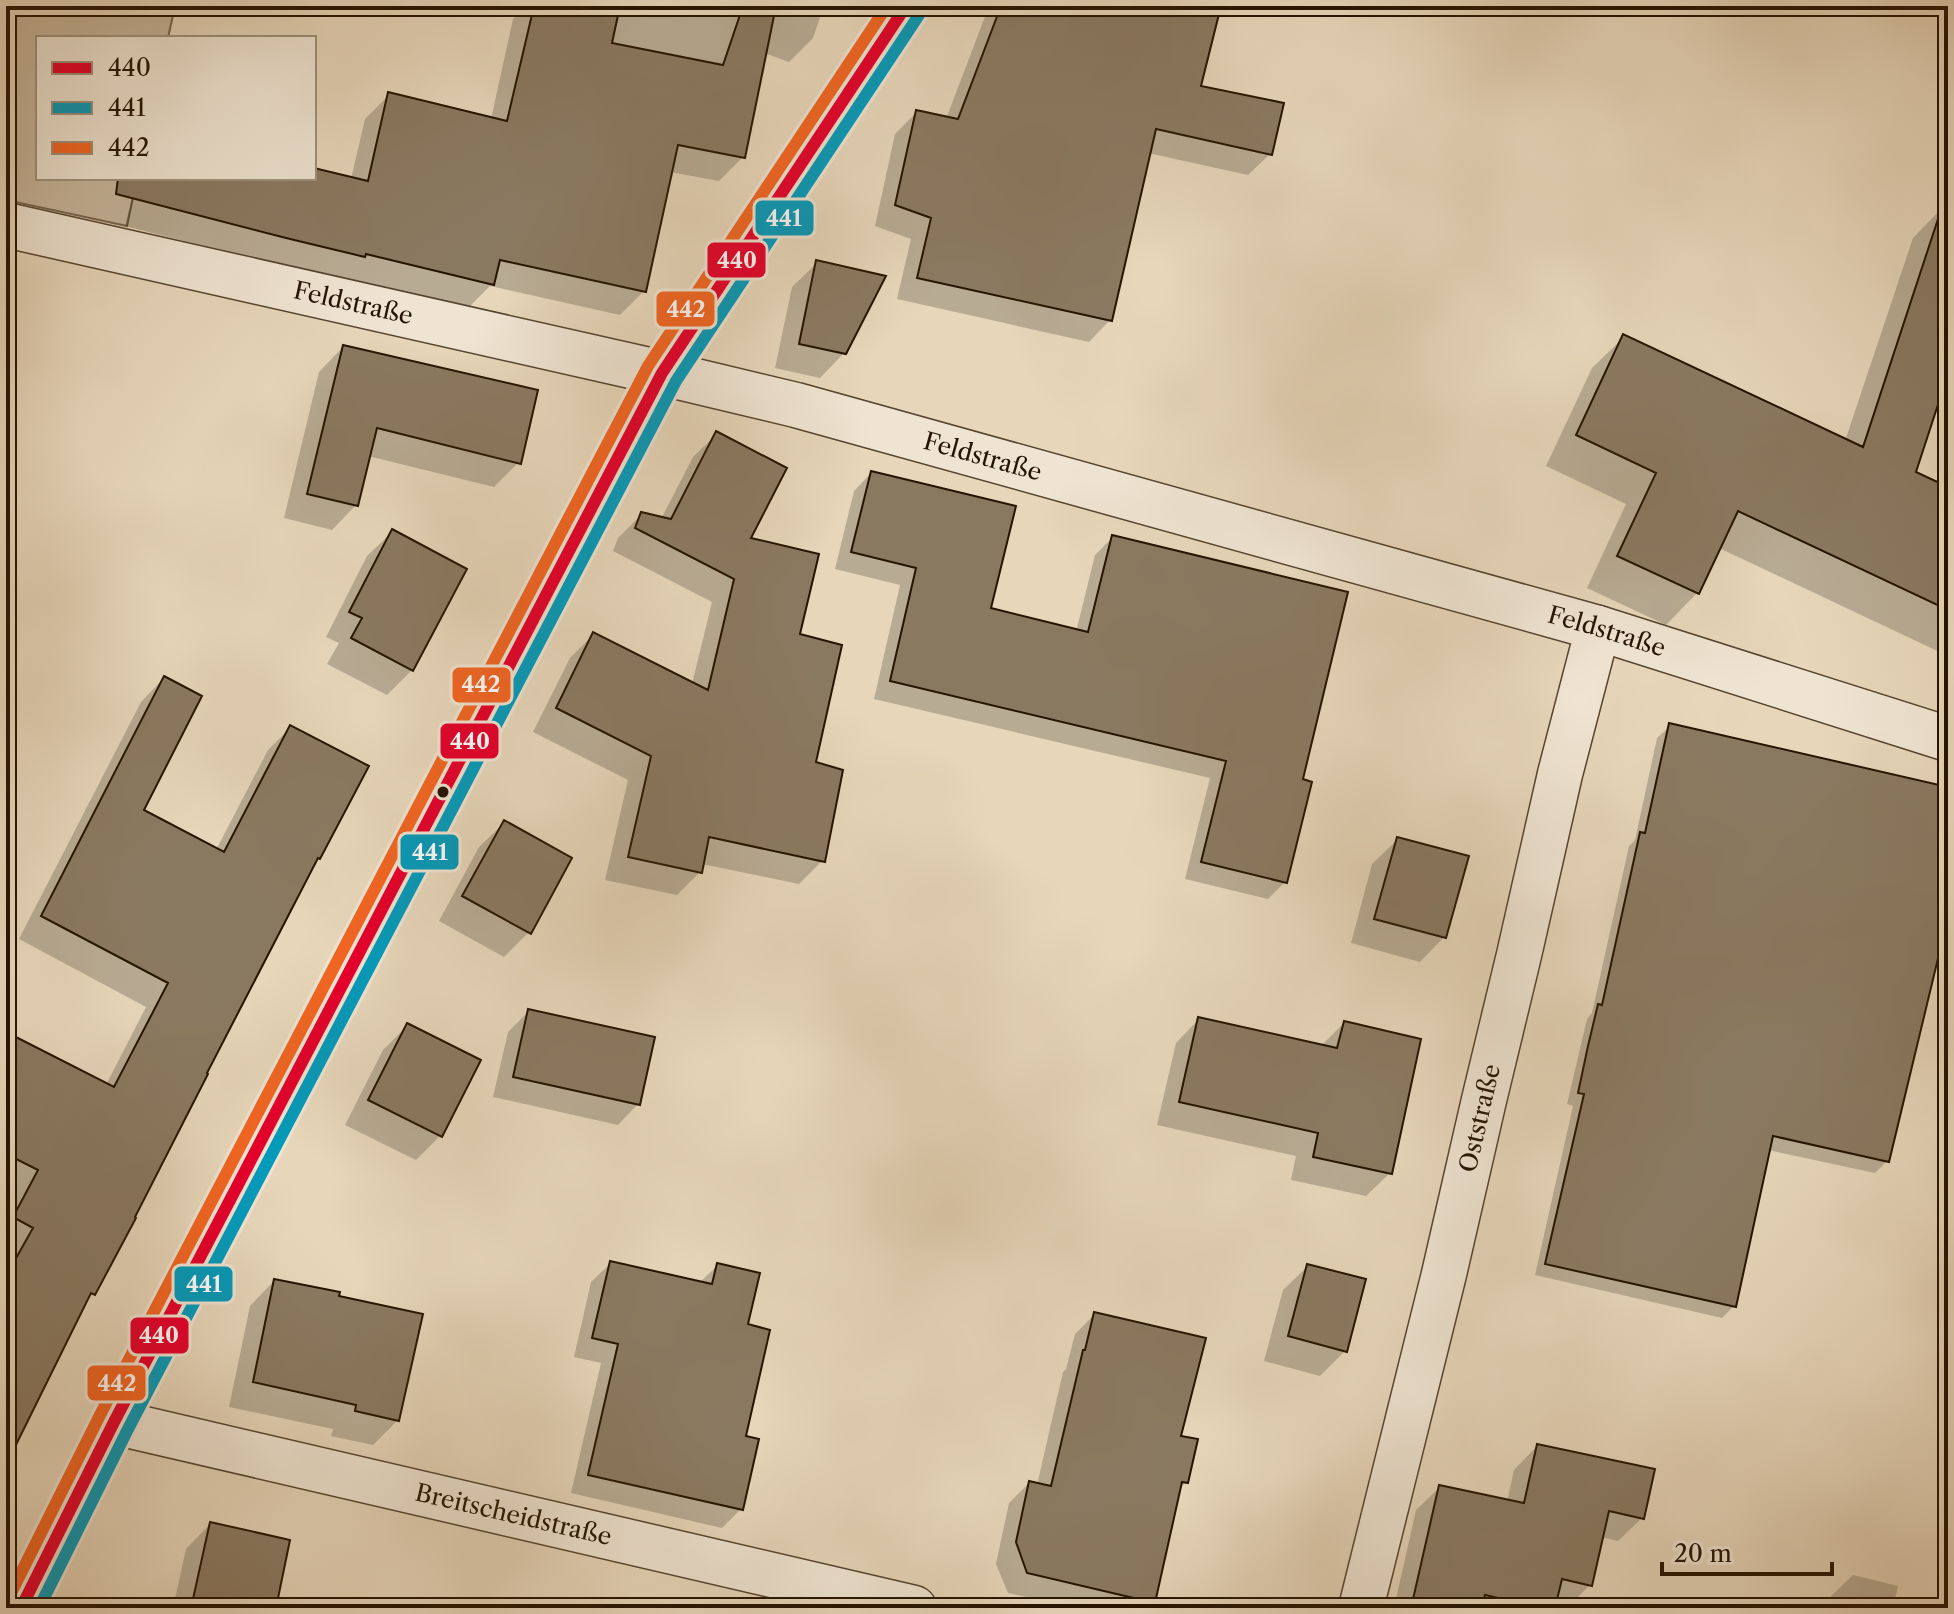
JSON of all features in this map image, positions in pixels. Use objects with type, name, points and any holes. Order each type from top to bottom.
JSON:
[{"type":"street","points":[[21,1608],[114,1422],[662,373],[906,6]]},
{"type":"street","name":"Feldstraße","points":[[6,225],[796,405],[1598,628],[1948,739]]},
{"type":"street","name":"Oststraße","points":[[1361,1608],[1444,1274],[1560,774],[1598,628]]},
{"type":"street","name":"Breitscheidstraße","points":[[114,1422],[914,1608]]},
{"type":"shaded area","points":[[6,6],[175,6],[168,36],[36,36],[36,180],[137,180],[127,226],[6,200]]},
{"type":"building","points":[[534,6],[620,6],[612,43],[723,65],[743,6],[776,6],[745,158],[678,145],[646,292],[500,260],[494,285],[286,238],[116,194],[118,180],[316,180],[316,168],[368,181],[388,92],[507,121]]},
{"type":"building","points":[[1001,6],[1221,6],[1201,86],[1284,103],[1272,155],[1156,129],[1112,321],[917,278],[931,218],[895,205],[916,110],[958,119]]},
{"type":"building","points":[[1939,216],[1948,217],[1948,374],[1916,472],[1948,487],[1948,610],[1738,511],[1699,594],[1617,556],[1656,473],[1576,435],[1623,334],[1863,447]]},
{"type":"building","points":[[816,260],[886,276],[846,354],[799,344]]},
{"type":"building","points":[[343,345],[538,390],[521,464],[377,428],[358,506],[307,494]]},
{"type":"building","points":[[716,431],[787,468],[751,538],[819,554],[800,634],[842,645],[816,762],[843,770],[825,862],[709,837],[702,873],[628,857],[651,756],[556,708],[593,632],[708,690],[734,579],[635,528],[641,512],[671,519]]},
{"type":"building","points":[[871,471],[1016,506],[991,608],[1088,632],[1112,535],[1348,592],[1303,779],[1312,782],[1287,883],[1201,862],[1226,761],[890,681],[916,568],[851,552]]},
{"type":"building","points":[[392,529],[467,569],[413,671],[351,638],[362,618],[349,612]]},
{"type":"building","points":[[164,676],[202,696],[144,810],[224,852],[290,725],[369,766],[207,1073],[136,1218],[95,1295],[91,1293],[6,1465],[6,1276],[33,1228],[13,1217],[38,1170],[6,1154],[6,1032],[114,1087],[168,983],[41,916]]},
{"type":"building","points":[[1669,723],[1948,787],[1948,917],[1889,1162],[1773,1136],[1736,1307],[1545,1264],[1584,1094],[1578,1093],[1588,1046],[1598,1004],[1602,1005],[1640,832],[1645,833]]},
{"type":"building","points":[[504,820],[572,858],[531,934],[462,896]]},
{"type":"building","points":[[1397,837],[1469,856],[1446,938],[1374,919]]},
{"type":"building","points":[[528,1009],[655,1037],[640,1105],[513,1077]]},
{"type":"building","points":[[1198,1017],[1337,1048],[1344,1021],[1421,1039],[1392,1174],[1313,1157],[1318,1133],[1179,1102]]},
{"type":"building","points":[[407,1023],[481,1060],[442,1137],[368,1100]]},
{"type":"building","points":[[610,1261],[712,1284],[717,1263],[760,1273],[748,1324],[770,1330],[746,1436],[759,1439],[743,1510],[588,1475],[618,1344],[592,1338]]},
{"type":"building","points":[[1307,1264],[1366,1279],[1347,1352],[1288,1336]]},
{"type":"building","points":[[274,1279],[340,1292],[339,1296],[423,1314],[399,1421],[355,1411],[356,1405],[253,1382]]},
{"type":"building","points":[[1094,1312],[1206,1338],[1181,1436],[1198,1439],[1188,1483],[1182,1482],[1155,1603],[1027,1573],[1016,1542],[1029,1481],[1051,1486]]},
{"type":"building","points":[[1537,1444],[1655,1469],[1644,1519],[1609,1511],[1592,1586],[1562,1579],[1555,1608],[1541,1608],[1485,1595],[1482,1608],[1411,1608],[1439,1485],[1524,1503]]},
{"type":"building","points":[[210,1522],[290,1540],[276,1608],[191,1608]]},
{"type":"transit line","name":"442","points":[[7,1601],[100,1415],[648,366],[887,6]]},
{"type":"transit line","name":"440","points":[[21,1608],[114,1422],[662,373],[906,6]]},
{"type":"transit line","name":"441","points":[[39,1608],[128,1429],[676,381],[919,15]]}]
